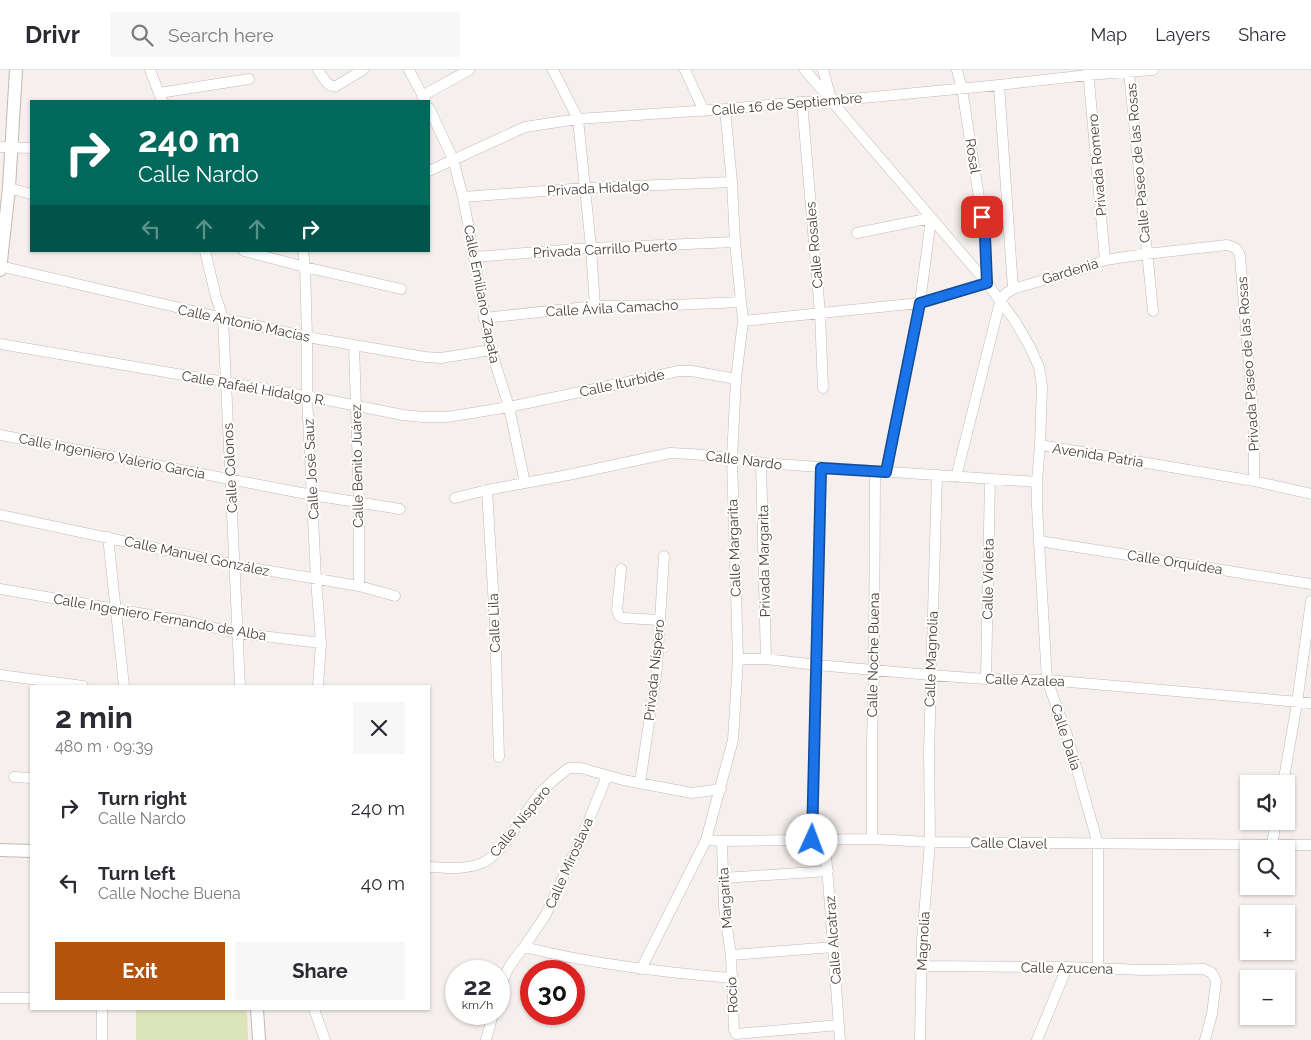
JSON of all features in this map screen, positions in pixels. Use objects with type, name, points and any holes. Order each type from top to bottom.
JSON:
[{"type":"street","points":[[0,268],[9,188],[6,147],[16,70]]},
{"type":"street","points":[[150,70],[160,97],[249,79]]},
{"type":"street","points":[[318,70],[328,84],[332,86],[336,86],[363,70]]},
{"type":"street","points":[[409,70],[424,99],[469,70]]},
{"type":"street","points":[[553,70],[578,119],[591,248],[594,306]]},
{"type":"street","points":[[685,70],[704,111]]},
{"type":"street","name":"Avenida Patria","points":[[805,70],[987,283],[1015,321],[1039,367],[1042,386],[1040,445],[1254,481],[1311,494]]},
{"type":"street","points":[[823,70],[832,101]]},
{"type":"street","name":"Rosal","points":[[957,70],[962,89],[985,236],[987,283]]},
{"type":"street","name":"Calle 16 de Septiembre","points":[[430,171],[525,127],[578,119],[832,101],[999,85],[1088,72],[1154,70]]},
{"type":"street","name":"Privada Romero","points":[[1088,72],[1105,260]]},
{"type":"street","name":"Calle Paseo de las Rosas","points":[[1129,72],[1146,254],[1227,245],[1236,248]]},
{"type":"street","points":[[999,85],[1013,289]]},
{"type":"street","name":"Calle Rosales","points":[[802,102],[820,313],[823,388]]},
{"type":"street","name":"Calle Emiliano Zapata","points":[[430,110],[453,160],[463,197],[484,318],[491,350],[509,407],[525,483]]},
{"type":"street","name":"Calle Margarita","points":[[641,969],[706,840],[732,740],[738,659],[732,458],[736,378],[743,321],[725,110]]},
{"type":"street","points":[[6,147],[30,148]]},
{"type":"street","name":"Privada Hidalgo","points":[[463,197],[585,188],[732,182]]},
{"type":"street","points":[[9,188],[30,194]]},
{"type":"street","points":[[857,233],[930,218],[920,303],[886,472]]},
{"type":"street","name":"Privada Carrillo Puerto","points":[[474,257],[591,248],[735,242]]},
{"type":"street","name":"Privada Paseo de las Rosas","points":[[1236,248],[1240,256],[1254,426],[1254,481]]},
{"type":"street","name":"Calle Colonos","points":[[205,252],[223,318],[240,685]]},
{"type":"street","points":[[248,252],[401,289]]},
{"type":"street","name":"Calle José Sauz","points":[[303,252],[307,337],[307,396],[321,643],[318,685]]},
{"type":"street","points":[[1146,254],[1153,311]]},
{"type":"street","name":"Gardenia","points":[[1000,302],[1005,294],[1013,289],[1088,267],[1105,260],[1146,254]]},
{"type":"street","name":"Calle Antonio Macías","points":[[0,268],[307,337],[425,357],[441,358],[491,350]]},
{"type":"street","points":[[743,321],[920,303],[987,283]]},
{"type":"street","name":"Calle Ávila Camacho","points":[[484,318],[594,306],[741,302]]},
{"type":"street","points":[[956,476],[1000,302]]},
{"type":"street","name":"Calle Rafaél Hidalgo R.","points":[[0,344],[307,396],[403,415],[447,417],[509,407]]},
{"type":"street","name":"Calle Benito Juárez","points":[[354,345],[359,502],[359,586]]},
{"type":"street","name":"Calle Iturbide","points":[[509,407],[679,371],[692,371],[736,378]]},
{"type":"street","name":"Calle Ingeniero Valerio García","points":[[0,435],[312,495],[400,509]]},
{"type":"street","name":"Calle Dalia","points":[[1040,445],[1037,482],[1047,680],[1067,735],[1098,844],[1098,968]]},
{"type":"street","name":"Calle Nardo","points":[[455,498],[670,453],[821,468],[1037,482]]},
{"type":"street","name":"Privada Margarita","points":[[761,463],[766,659]]},
{"type":"street","points":[[812,840],[821,468]]},
{"type":"street","name":"Calle Noche Buena","points":[[872,839],[875,471]]},
{"type":"street","name":"Calle Magnolia","points":[[930,842],[930,675],[936,475]]},
{"type":"street","name":"Calle Violeta","points":[[986,679],[990,479]]},
{"type":"street","name":"Calle Lila","points":[[487,490],[495,623],[499,757]]},
{"type":"street","name":"Calle Manuel González","points":[[0,515],[235,565],[359,586],[395,596]]},
{"type":"street","points":[[108,538],[124,685]]},
{"type":"street","name":"Calle Orquídea","points":[[1039,541],[1311,584]]},
{"type":"street","name":"Privada Níspero","points":[[640,783],[657,668],[664,556]]},
{"type":"street","points":[[621,569],[617,610],[619,616],[624,618],[660,620]]},
{"type":"street","name":"Calle Ingeniero Fernando de Alba","points":[[0,589],[116,609],[237,633],[321,643]]},
{"type":"street","points":[[1285,775],[1311,601]]},
{"type":"street","name":"Calle Azalea","points":[[738,659],[766,659],[986,679],[1047,680],[1311,703]]},
{"type":"street","points":[[0,675],[64,685]]},
{"type":"street","name":"Calle Níspero","points":[[430,867],[467,868],[483,863],[493,857],[543,790],[570,768],[582,768],[607,776],[692,793],[720,789]]},
{"type":"street","name":"Calle Miroslava","points":[[510,964],[545,916],[581,839],[607,776]]},
{"type":"street","points":[[14,777],[30,778]]},
{"type":"street","name":"Calle Clavel","points":[[706,840],[872,839],[930,842],[1240,845]]},
{"type":"street","name":"Calle Alcatraz","points":[[825,840],[840,1040]]},
{"type":"street","name":"Margarita","points":[[722,841],[724,907],[731,955]]},
{"type":"street","name":"Magnolia","points":[[920,1040],[921,966],[930,842]]},
{"type":"street","name":"Calle Clavel","points":[[1295,845],[1311,845]]},
{"type":"street","points":[[0,850],[30,850]]},
{"type":"street","points":[[723,878],[828,871]]},
{"type":"street","points":[[524,947],[578,959],[641,969],[731,978]]},
{"type":"street","points":[[731,955],[834,947]]},
{"type":"street","name":"Rocío","points":[[731,955],[734,1029],[736,1034],[838,1025]]},
{"type":"street","name":"Calle Azucena","points":[[921,966],[1067,967],[1143,970],[1204,969],[1212,973],[1216,981],[1212,1014],[1205,1040]]},
{"type":"street","points":[[1037,1040],[1067,967]]},
{"type":"street","points":[[0,998],[30,998]]},
{"type":"street","points":[[102,1010],[102,1040]]},
{"type":"street","points":[[257,1010],[259,1040]]},
{"type":"street","points":[[314,1010],[325,1040]]},
{"type":"street","points":[[486,1040],[491,1025]]},
{"type":"green space","points":[[136,1010],[247,1010],[248,1040],[136,1040]]},
{"type":"route","points":[[812,840],[821,468],[886,472],[920,303],[987,283],[985,236],[982,217]]}]
